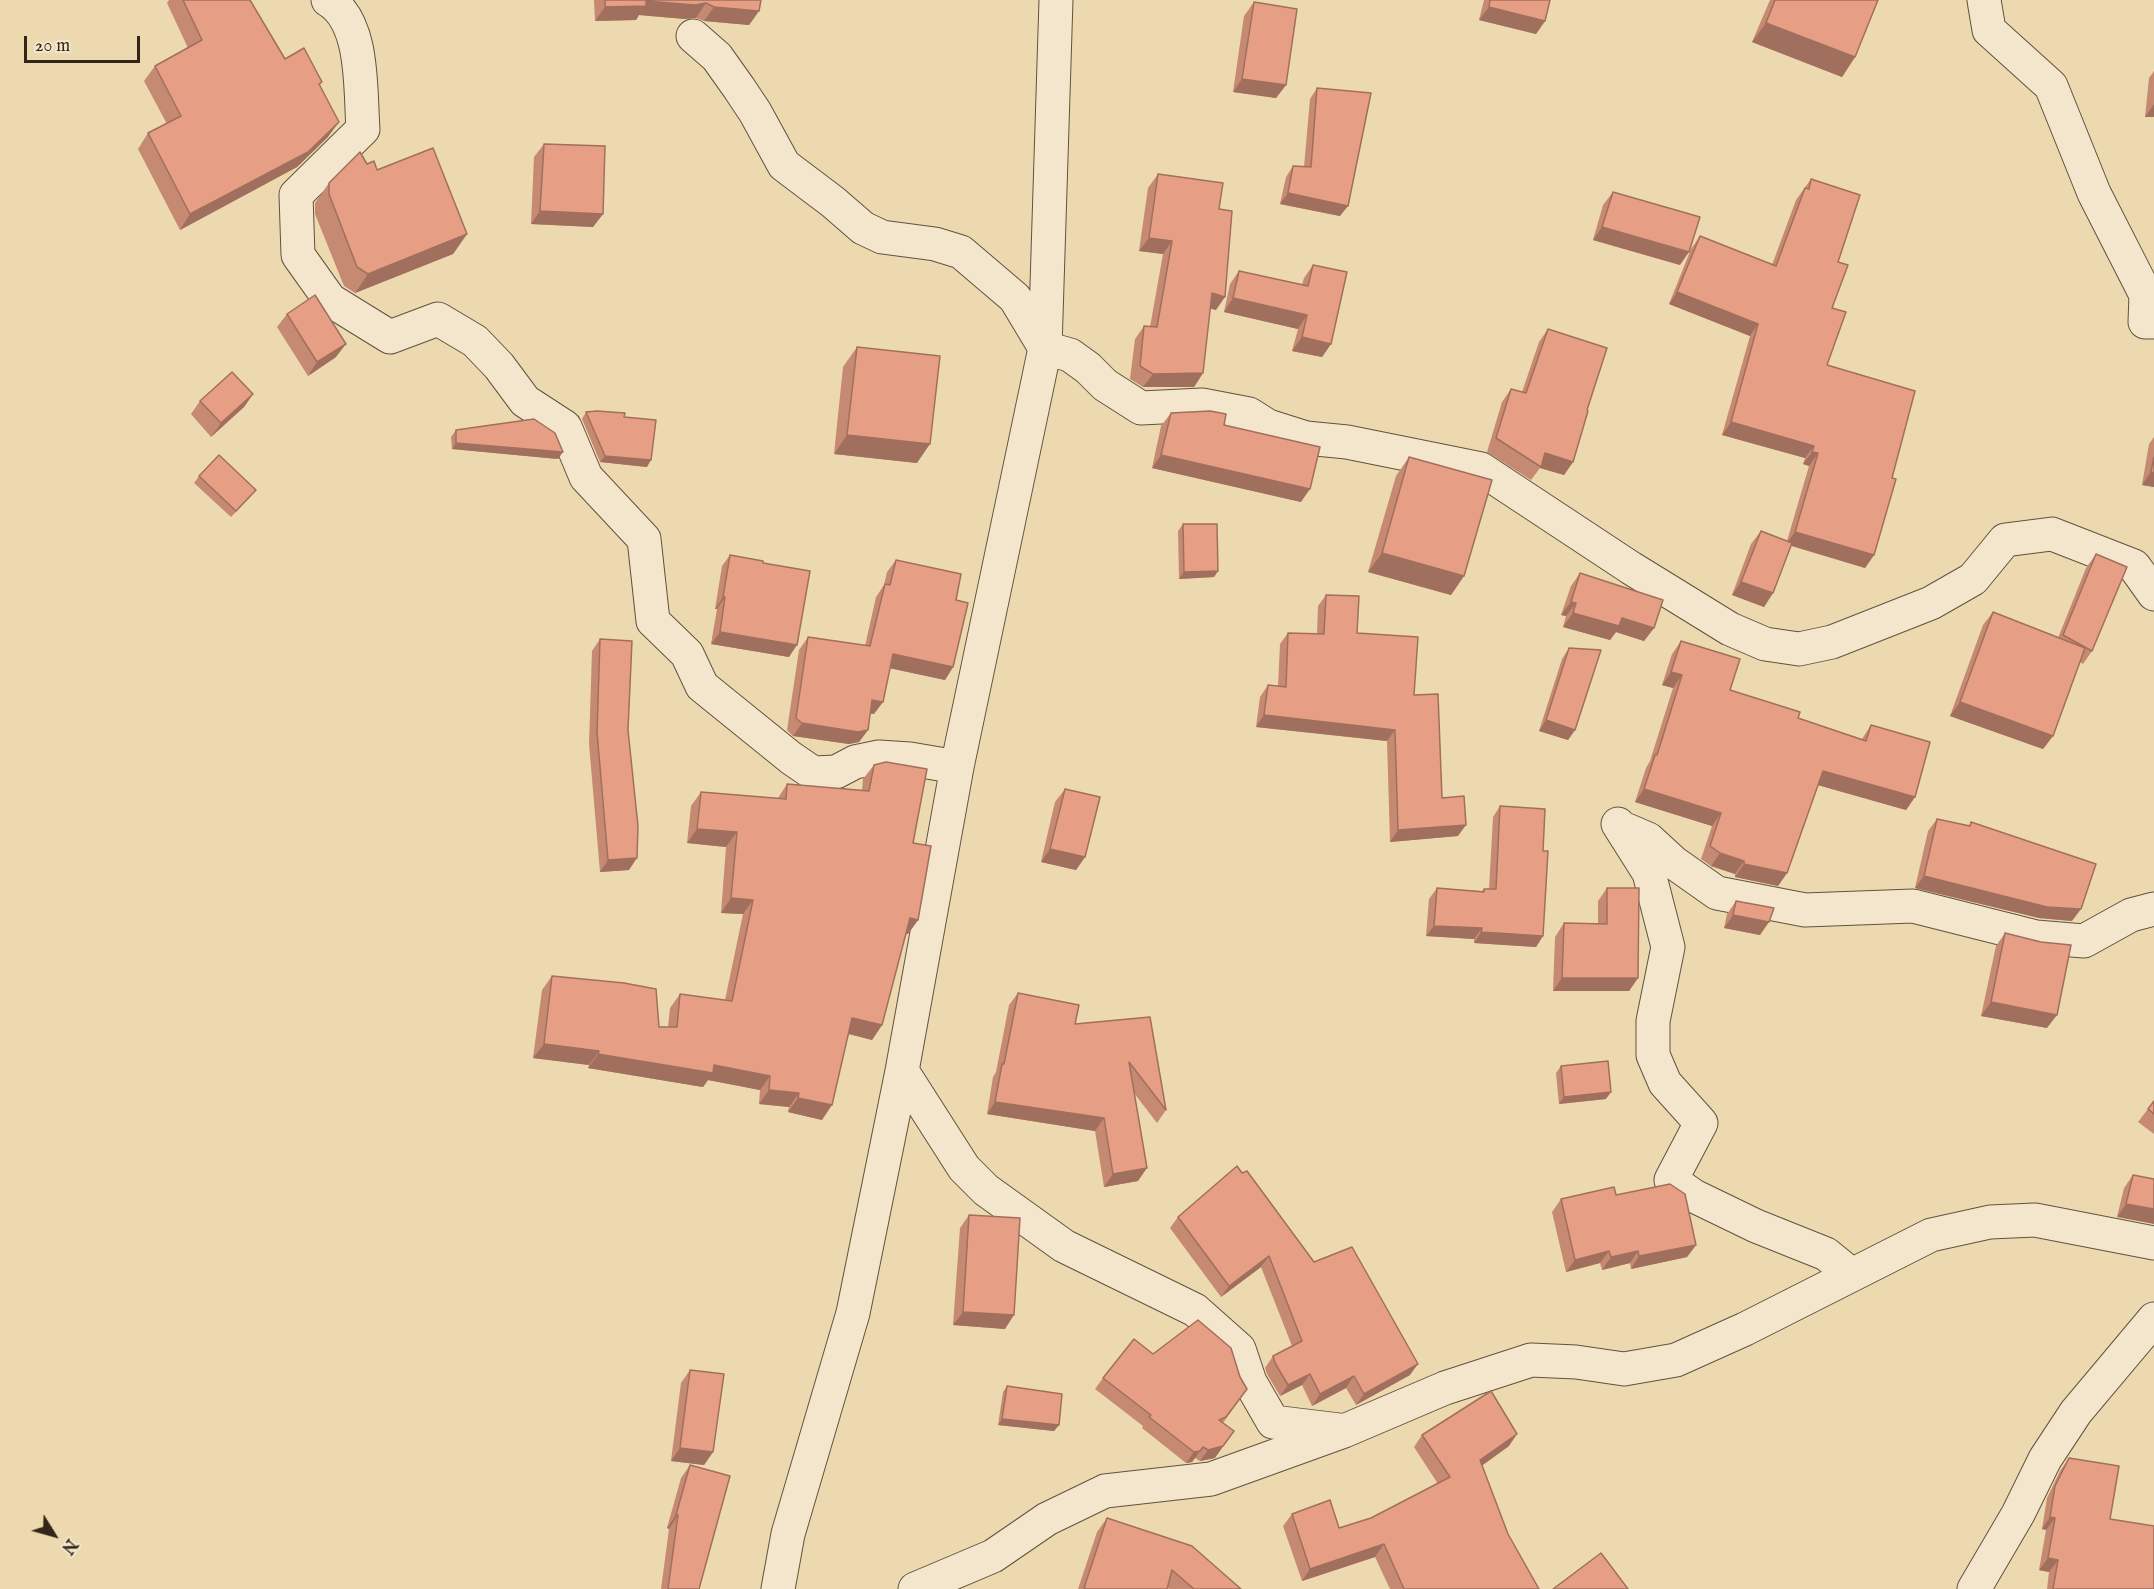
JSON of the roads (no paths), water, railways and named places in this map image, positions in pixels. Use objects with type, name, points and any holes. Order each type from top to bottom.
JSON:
[{"type":"street","points":[[328,0],[347,20],[357,47],[363,129],[296,195],[298,255],[330,300],[390,337],[438,319],[475,341],[499,366],[525,401],[564,427],[586,477],[644,539],[653,621],[687,654],[702,686],[791,758],[813,773],[836,772],[855,762],[879,756],[957,767]]},
{"type":"street","points":[[778,1589],[788,1534],[853,1313],[902,1071],[957,767],[1045,348],[1056,0]]},
{"type":"street","points":[[1984,0],[1989,30],[2051,86],[2094,193],[2146,295],[2145,322],[2154,322]]},
{"type":"street","points":[[693,36],[717,57],[739,88],[784,165],[863,228],[882,237],[935,244],[960,252],[1015,298],[1045,348],[1070,356],[1088,368],[1105,385],[1141,408],[1202,405],[1250,414],[1268,426],[1306,438],[1347,442],[1481,469],[1630,568],[1730,629],[1765,644],[1799,648],[1844,638],[1931,603],[1973,579],[2005,540],[2052,534],[2134,566],[2154,594]]},
{"type":"street","points":[[1852,1275],[1826,1254],[1735,1216],[1694,1196],[1671,1180],[1701,1123],[1665,1083],[1653,1055],[1653,1021],[1668,947],[1649,873],[1618,824],[1648,839],[1673,862],[1717,893],[1805,910],[1912,906],[2036,938],[2084,941],[2131,915],[2154,909]]},
{"type":"street","points":[[902,1071],[964,1168],[986,1190],[1064,1246],[1195,1310],[1239,1349],[1250,1382],[1273,1422],[1344,1431]]},
{"type":"street","points":[[915,1589],[993,1556],[1047,1519],[1105,1491],[1211,1479],[1344,1431],[1445,1388],[1531,1360],[1576,1362],[1624,1369],[1676,1360],[1745,1329],[1931,1235],[1990,1222],[2035,1220],[2154,1243]]},
{"type":"street","points":[[1974,1589],[2018,1514],[2045,1459],[2076,1412],[2154,1319]]}]
